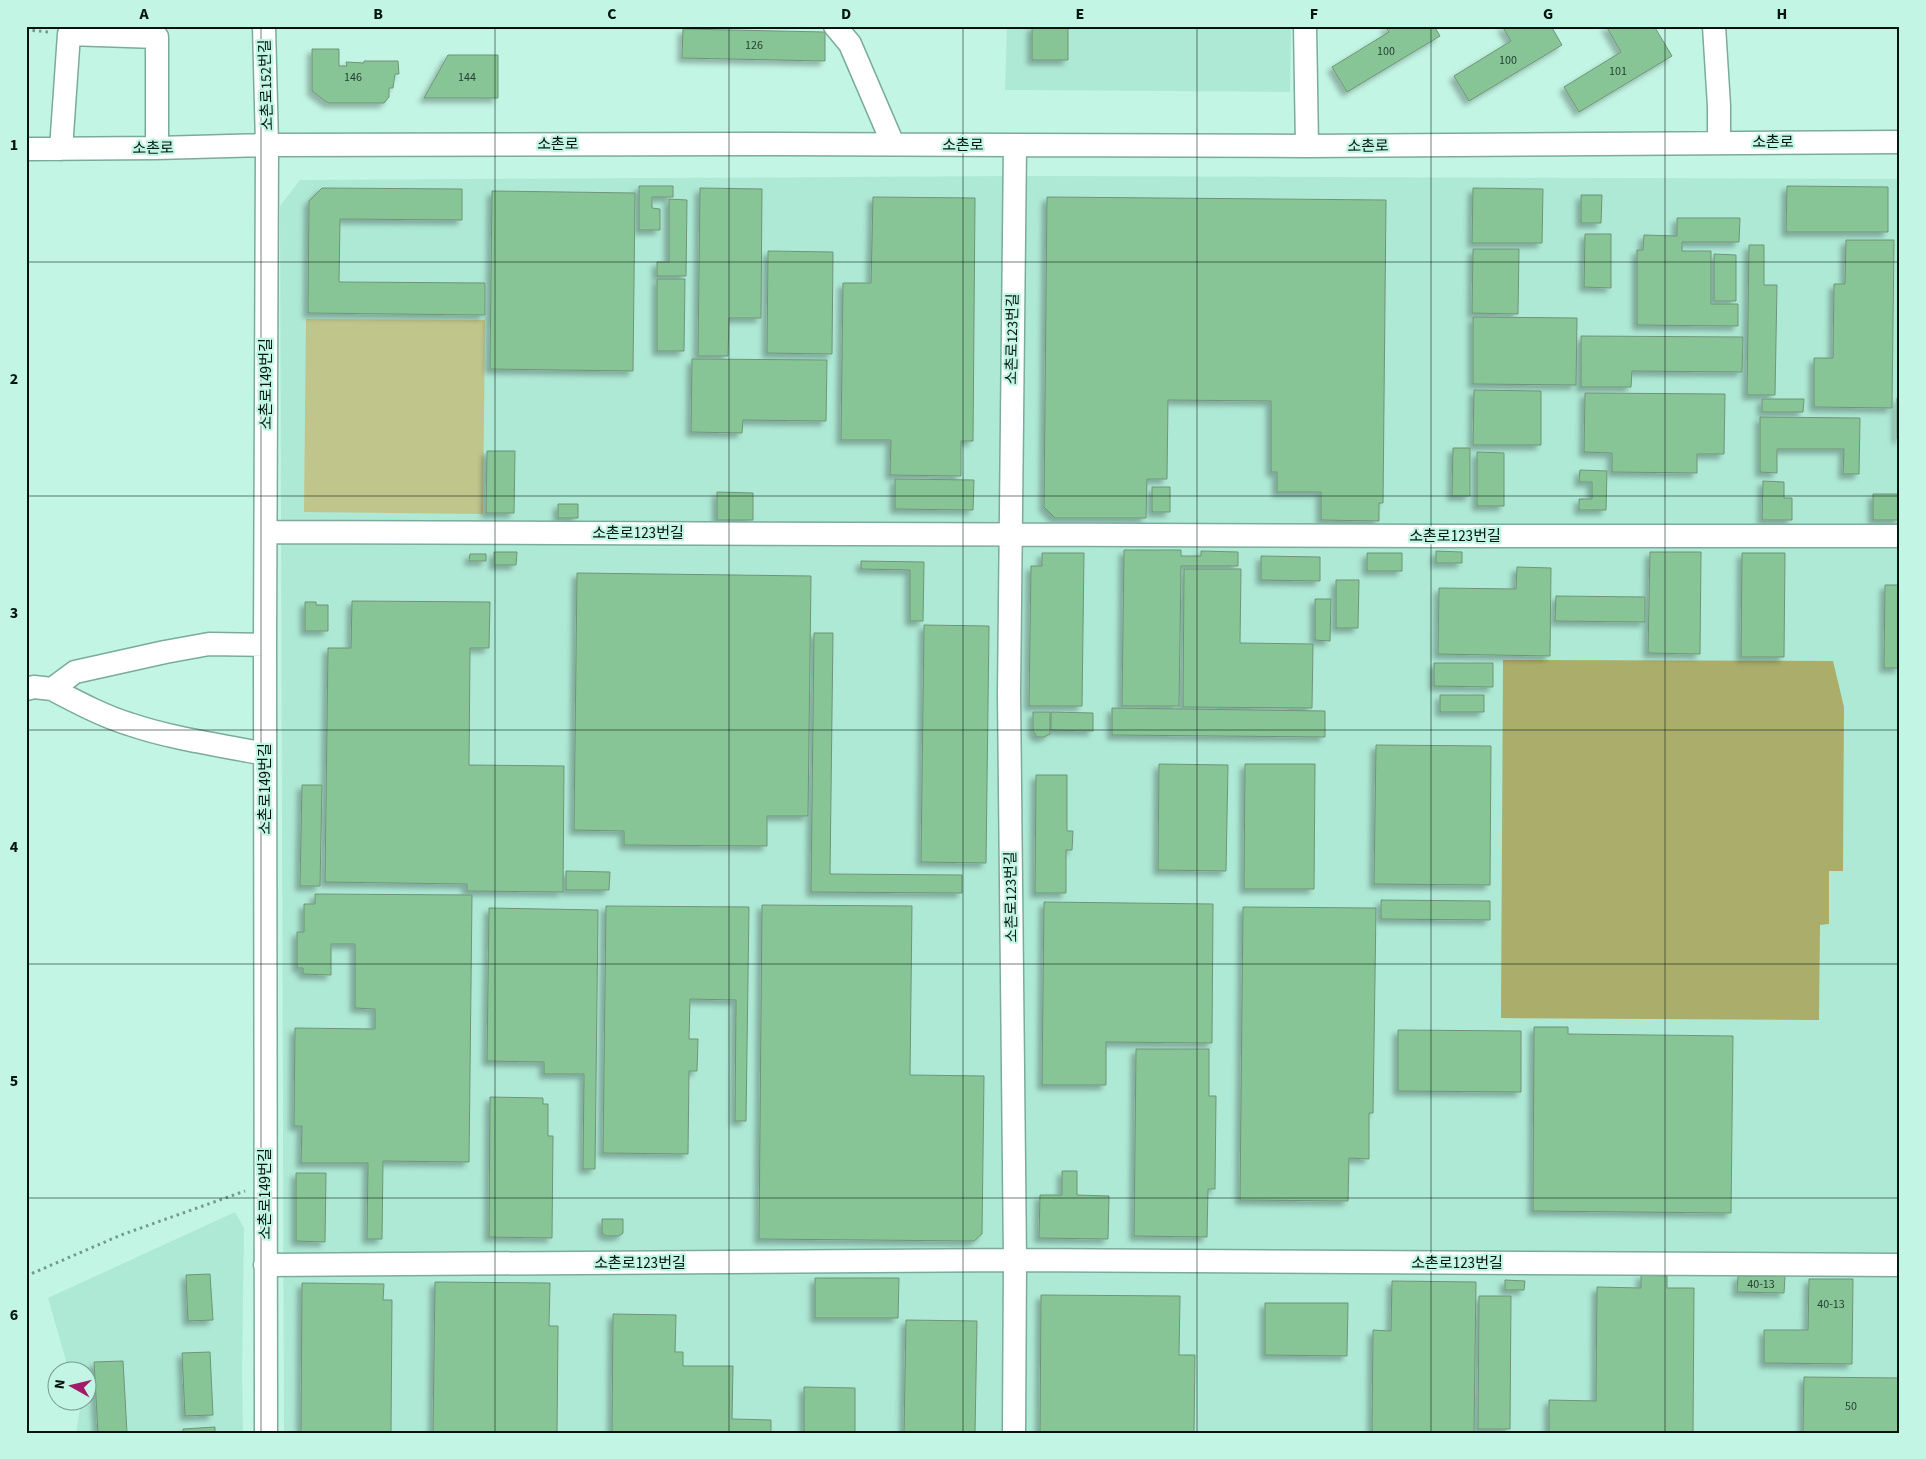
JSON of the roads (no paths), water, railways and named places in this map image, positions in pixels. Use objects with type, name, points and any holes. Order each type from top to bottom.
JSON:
[{"type":"street","name":"소촌로152번길","points":[[264,26],[267,145]]},
{"type":"street","points":[[835,26],[850,44],[893,144]]},
{"type":"street","points":[[1305,26],[1306,146]]},
{"type":"street","points":[[1714,26],[1719,106],[1719,142]]},
{"type":"street","points":[[61,149],[69,34],[157,37],[157,148]]},
{"type":"street","name":"소촌로","points":[[26,148],[157,148],[267,145],[893,144],[1306,146],[1900,142]]},
{"type":"street","name":"소촌로149번길","points":[[266,1433],[264,645],[267,145]]},
{"type":"street","name":"소촌로123번길","points":[[1014,1433],[1009,694],[1015,145]]},
{"type":"street","name":"소촌로123번길","points":[[266,532],[1900,536]]},
{"type":"street","points":[[52,689],[76,672],[165,652],[210,644],[264,645]]},
{"type":"street","points":[[26,688],[52,689],[74,701],[128,724],[175,736],[265,754]]},
{"type":"street","name":"소촌로123번길","points":[[265,1265],[1014,1260],[1900,1265]]}]
